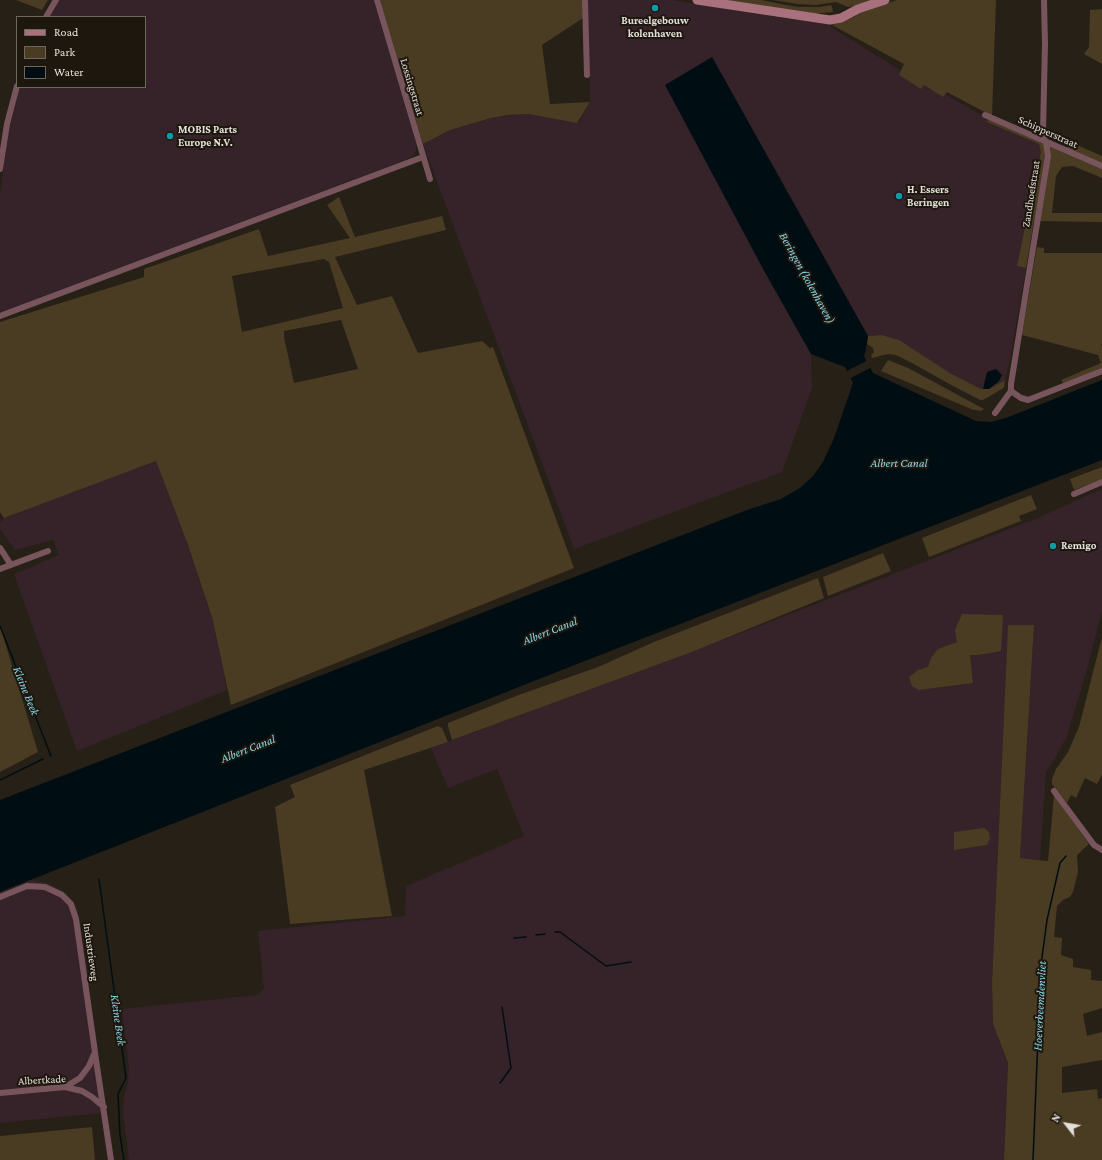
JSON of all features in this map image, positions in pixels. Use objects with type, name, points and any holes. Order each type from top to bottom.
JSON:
[{"type":"street","points":[[47,16],[56,0]]},
{"type":"street","name":"Lossingstraat","points":[[377,0],[430,179]]},
{"type":"street","points":[[585,0],[587,75]]},
{"type":"street","points":[[697,0],[830,20],[841,18],[858,9],[885,0]]},
{"type":"street","name":"Zandhoefstraat","points":[[1011,391],[1048,156],[1046,142],[1043,137],[1045,44],[1044,0]]},
{"type":"street","points":[[0,169],[7,124],[16,88]]},
{"type":"street","name":"Schipperstraat","points":[[985,116],[1102,166]]},
{"type":"street","points":[[0,316],[423,157]]},
{"type":"street","points":[[995,413],[1011,391],[1021,398],[1028,400],[1102,371]]},
{"type":"street","points":[[1074,494],[1102,482]]},
{"type":"street","points":[[0,548],[11,565]]},
{"type":"street","points":[[0,569],[48,551]]},
{"type":"street","points":[[1054,791],[1094,846],[1102,850]]},
{"type":"street","name":"Industrieweg","points":[[0,897],[27,886],[45,887],[62,895],[71,904],[76,919],[111,1160]]},
{"type":"street","points":[[65,1087],[80,1078],[90,1066],[95,1052]]},
{"type":"street","name":"Albertkade","points":[[0,1093],[65,1087],[82,1091],[104,1107]]},
{"type":"shaded area","points":[[59,0],[375,0],[416,143],[416,151],[412,157],[408,159],[0,312],[0,195],[9,129],[20,88],[146,88],[146,16],[50,16]]},
{"type":"shaded area","points":[[588,0],[673,0],[829,24],[831,27],[901,71],[900,75],[921,89],[924,85],[943,97],[945,94],[989,119],[988,122],[1039,144],[1042,152],[1018,266],[1026,268],[1005,380],[989,389],[981,389],[950,373],[899,340],[882,335],[868,336],[712,57],[762,267],[811,354],[812,388],[782,472],[574,549],[423,144],[450,130],[491,118],[508,115],[528,114],[578,123],[590,102]]},
{"type":"shaded area","points":[[156,461],[188,545],[212,617],[227,690],[77,751],[14,574],[59,555],[53,540],[15,550],[0,529],[0,522],[4,518]]},
{"type":"shaded area","points":[[1102,489],[1102,611],[1067,736],[1046,772],[1040,860],[1020,858],[1034,625],[1008,625],[992,982],[993,1024],[1008,1063],[1004,1160],[129,1160],[123,1113],[129,1069],[122,1009],[258,995],[264,988],[258,931],[405,916],[406,886],[524,836],[497,769],[448,788],[431,748],[692,652],[1040,517]]},
{"type":"shaded area","points":[[29,880],[47,883],[66,893],[73,901],[78,911],[101,1113],[0,1123],[0,892]]},
{"type":"green space","points":[[16,0],[48,0],[42,10]]},
{"type":"green space","points":[[380,0],[586,0],[586,16],[542,45],[550,104],[590,102],[577,123],[528,114],[508,115],[491,118],[450,130],[423,144]]},
{"type":"green space","points":[[724,0],[761,0],[799,7],[820,7],[831,5],[833,12],[811,14],[810,12],[798,12]]},
{"type":"green space","points":[[773,0],[874,0],[848,7],[836,2],[816,5]]},
{"type":"green space","points":[[897,0],[996,0],[992,116],[947,92],[943,97],[924,85],[921,89],[899,75],[904,64],[832,25]]},
{"type":"green space","points":[[1102,9],[1102,64],[1084,54],[1089,47],[1090,10]]},
{"type":"green space","points":[[989,119],[1066,151],[1070,142],[1102,156],[1102,178],[1073,166],[1062,167],[1056,176],[1052,213],[1102,213],[1102,222],[1034,221],[1026,268],[1017,266],[1041,152],[1039,144],[987,122]]},
{"type":"green space","points":[[339,197],[355,237],[442,216],[446,230],[335,257],[357,305],[392,296],[418,353],[482,341],[490,348],[493,347],[574,568],[231,705],[212,617],[188,545],[156,461],[4,518],[0,512],[0,322],[144,277],[144,269],[259,229],[268,256],[350,238],[327,205]],"holes":[[[324,259],[329,262],[343,308],[242,332],[232,276]],[[341,320],[358,369],[294,383],[284,331]]]},
{"type":"green space","points":[[1037,247],[1044,248],[1044,253],[1102,253],[1102,370],[1064,384],[1061,380],[1101,363],[1098,355],[1022,335]]},
{"type":"green space","points":[[882,335],[899,340],[950,373],[981,389],[989,389],[1005,380],[1004,387],[983,400],[980,400],[896,355],[888,354],[872,358],[871,355],[874,352],[873,348],[867,344],[868,336]]},
{"type":"green space","points":[[888,360],[908,368],[984,409],[981,411],[971,409],[881,371]]},
{"type":"green space","points":[[1102,467],[1102,479],[1074,490],[1070,479]]},
{"type":"green space","points":[[1031,495],[1037,509],[1019,516],[1021,521],[929,557],[922,538]]},
{"type":"green space","points":[[883,553],[891,571],[828,596],[823,577]]},
{"type":"green space","points":[[818,578],[824,598],[692,652],[452,740],[448,723],[516,696],[598,667],[654,642]]},
{"type":"green space","points":[[962,614],[1003,615],[1001,651],[970,655],[973,683],[919,690],[912,686],[909,677],[918,670],[928,667],[931,658],[938,649],[957,642],[955,630]]},
{"type":"green space","points":[[1008,625],[1034,625],[1020,858],[1048,861],[1054,795],[1089,844],[1077,855],[1078,872],[1073,892],[1070,897],[1063,900],[1057,906],[1054,937],[1062,938],[1061,955],[1073,959],[1073,967],[1091,970],[1091,980],[1102,981],[1102,1008],[1083,1014],[1087,1036],[1102,1032],[1102,1060],[1062,1067],[1062,1093],[1097,1089],[1098,1099],[1102,1098],[1102,1160],[1004,1160],[1008,1063],[993,1024],[992,982]]},
{"type":"green space","points":[[1,629],[38,752],[0,772],[0,630]]},
{"type":"green space","points":[[1102,637],[1102,775],[1097,784],[1085,778],[1076,798],[1071,795],[1067,803],[1052,784],[1052,779],[1056,769],[1068,752],[1079,727]]},
{"type":"green space","points":[[438,726],[442,728],[448,742],[364,770],[392,916],[290,924],[275,807],[295,797],[290,785]]},
{"type":"green space","points":[[984,828],[989,832],[990,839],[987,845],[954,850],[954,832]]},
{"type":"green space","points":[[92,1127],[95,1160],[0,1160],[0,1136]]},
{"type":"water","name":"Albert Canal","points":[[712,57],[868,336],[864,356],[873,373],[976,421],[991,422],[1006,418],[1102,380],[1102,460],[572,666],[0,892],[0,800],[747,510],[781,499],[800,488],[813,476],[823,462],[834,438],[853,383],[845,367],[811,354],[762,267],[665,85]]},
{"type":"water","points":[[996,369],[1002,375],[999,381],[989,389],[983,389],[987,372]]},
{"type":"pier","points":[[868,360],[872,367],[849,379],[845,372]]},
{"type":"waterway","name":"Kleine Beek","points":[[0,626],[51,756]]},
{"type":"waterway","points":[[0,780],[43,759]]},
{"type":"waterway","name":"Hoeverbeemdenvliet","points":[[1033,1160],[1041,965],[1047,920],[1060,863],[1066,856]]},
{"type":"waterway","name":"Kleine Beek","points":[[99,879],[126,1078],[118,1094],[120,1135],[124,1160]]},
{"type":"waterway","points":[[555,932],[560,932],[606,966],[631,962]]},
{"type":"waterway","points":[[536,935],[545,934]]},
{"type":"waterway","points":[[514,938],[526,937]]},
{"type":"waterway","points":[[500,1083],[511,1068],[502,1007]]},
{"type":"place","name":"Bureelgebouw kolenhaven","points":[[655,8]]},
{"type":"place","name":"MOBIS Parts Europe N.V.","points":[[170,136]]},
{"type":"place","name":"H. Essers Beringen","points":[[899,196]]},
{"type":"place","name":"Remigo","points":[[1053,546]]},
{"type":"water label","name":"Beringen (kolenhaven)","points":[[807,278]]}]
